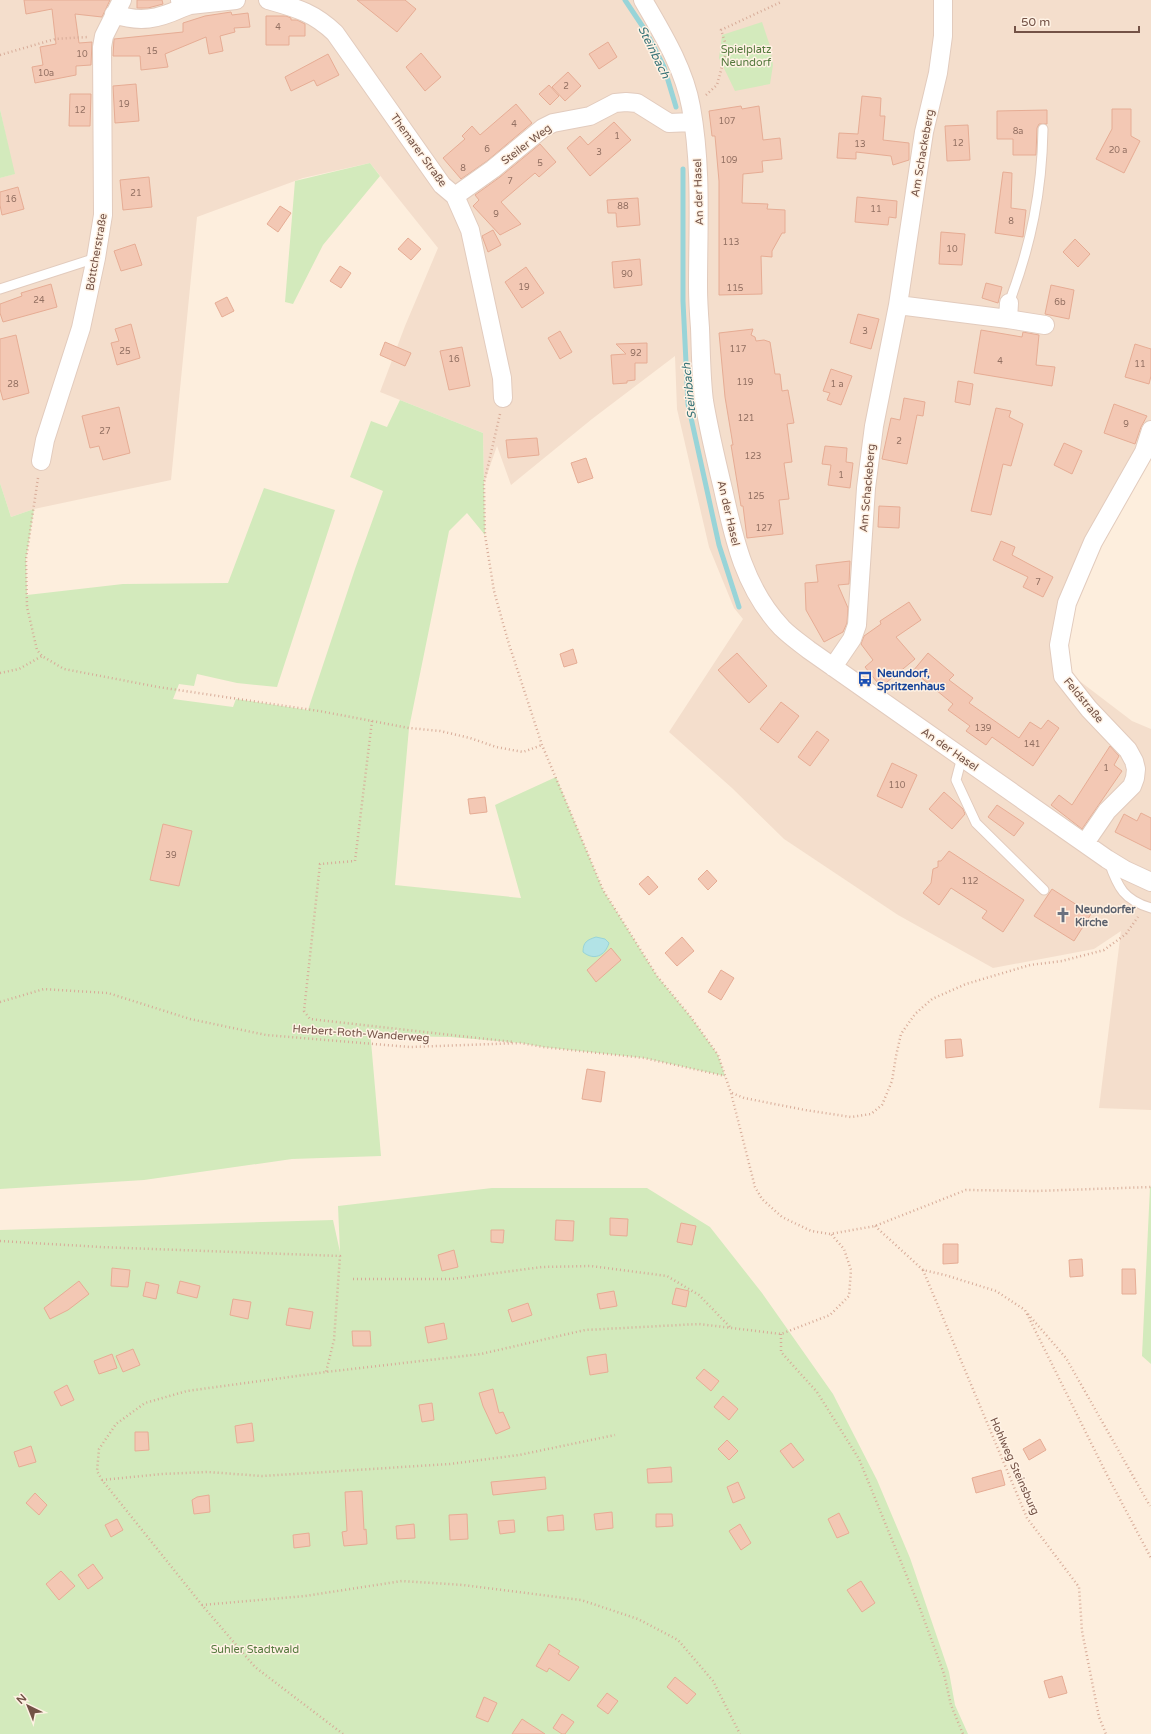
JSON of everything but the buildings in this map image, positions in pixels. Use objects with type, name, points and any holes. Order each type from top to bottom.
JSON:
[{"type":"street","points":[[181,4],[190,5],[236,0]]},
{"type":"street","name":"Themarer Straße","points":[[268,0],[298,9],[322,21],[335,33],[442,185],[455,196],[470,230],[502,378],[503,398]]},
{"type":"street","name":"An der Hasel","points":[[643,0],[669,45],[686,87],[691,106],[698,168],[698,288],[704,401],[734,538],[741,563],[769,613],[783,629],[833,667],[1108,859],[1125,870],[1151,882]]},
{"type":"street","name":"Am Schackeberg","points":[[833,667],[852,639],[857,625],[866,488],[870,451],[898,305],[924,132],[938,73],[943,36],[943,0]]},
{"type":"street","name":"Böttcherstraße","points":[[41,461],[45,440],[81,328],[96,258],[103,215],[102,47],[104,36],[118,7],[127,18],[148,19],[164,16],[181,4]]},
{"type":"street","name":"Steiler Weg","points":[[455,196],[493,169],[543,128],[553,123],[590,116],[615,103],[637,103],[669,123],[693,122]]},
{"type":"street","points":[[898,305],[1009,311],[1045,325]]},
{"type":"street","name":"Feldstraße","points":[[1085,843],[1107,811],[1132,786],[1136,769],[1134,761],[1128,750],[1089,709],[1062,676],[1059,646],[1067,603],[1093,542],[1144,452],[1151,430]]},
{"type":"lane","points":[[1009,311],[1023,268],[1038,199],[1044,129]]},
{"type":"lane","points":[[0,289],[96,258]]},
{"type":"lane","points":[[962,757],[956,780],[976,823],[1044,890]]},
{"type":"lane","points":[[1108,859],[1115,880],[1122,893],[1141,905],[1151,908]]},
{"type":"path","points":[[717,85],[727,48],[721,30],[781,2]]},
{"type":"path","points":[[0,55],[55,39],[104,36]]},
{"type":"path","points":[[503,398],[484,483],[485,535],[494,591],[508,641],[542,745],[603,890],[656,976],[690,1016],[718,1055],[731,1093],[755,1187],[762,1199],[782,1217],[811,1231],[830,1234],[875,1226],[966,1190],[1036,1191],[1151,1187]]},
{"type":"path","points":[[41,461],[26,559],[28,607],[36,650],[42,656],[64,669],[158,687],[314,710],[409,728],[440,731],[470,738],[496,747],[523,752],[542,745]]},
{"type":"path","points":[[0,673],[19,669],[42,656]]},
{"type":"path","points":[[372,721],[355,861],[320,864],[304,1011],[310,1019],[521,1043]]},
{"type":"path","points":[[731,1093],[744,1098],[851,1118],[871,1114],[882,1105],[892,1081],[901,1034],[915,1014],[932,999],[966,984],[1030,965],[1062,961],[1104,950],[1126,934],[1140,913],[1141,905]]},
{"type":"path","name":"Herbert-Roth-Wanderweg","points":[[0,1002],[44,989],[108,993],[190,1019],[266,1035],[410,1047],[521,1043],[543,1047],[644,1058],[725,1076]]},
{"type":"path","points":[[875,1226],[923,1270],[945,1275],[996,1292],[1025,1310],[1066,1358],[1150,1506]]},
{"type":"path","points":[[343,1734],[255,1667],[202,1605],[102,1480],[97,1471],[99,1449],[116,1424],[145,1403],[187,1391],[326,1372],[481,1354],[585,1330],[699,1324],[780,1334],[830,1315],[849,1296],[851,1270],[844,1249],[830,1234]]},
{"type":"path","points":[[0,1241],[100,1247],[340,1256],[334,1340],[326,1372]]},
{"type":"path","points":[[353,1279],[452,1279],[542,1267],[591,1266],[667,1276],[699,1295],[730,1328]]},
{"type":"path","name":"Hohlweg Steinsburg","points":[[923,1270],[1027,1518],[1079,1587],[1082,1631],[1099,1717],[1106,1734]]},
{"type":"path","points":[[1025,1310],[1106,1473],[1151,1558]]},
{"type":"path","points":[[780,1334],[781,1352],[817,1392],[859,1459],[919,1606],[944,1674],[951,1705],[963,1734]]},
{"type":"path","points":[[102,1480],[162,1474],[208,1472],[262,1476],[450,1464],[519,1455],[615,1435]]},
{"type":"path","points":[[202,1605],[305,1596],[402,1582],[463,1585],[581,1600],[638,1619],[678,1640],[713,1681],[740,1734]]},
{"type":"shaded area","points":[[0,0],[1151,0],[1151,457],[1097,543],[1069,606],[1066,651],[1069,673],[1132,721],[1151,729],[1151,1110],[1099,1108],[1121,931],[1094,949],[993,968],[898,915],[784,839],[732,788],[669,732],[743,619],[734,608],[709,547],[677,409],[675,356],[592,419],[511,485],[497,446],[484,483],[483,433],[380,392],[405,326],[438,248],[370,163],[303,178],[197,217],[171,480],[34,509],[11,517],[0,483],[0,178],[14,174],[0,109]]},
{"type":"green space","name":"Spielplatz Neundorf","points":[[762,22],[770,46],[773,65],[770,84],[735,91],[719,58],[722,35]]},
{"type":"green space","points":[[0,109],[15,174],[0,178]]},
{"type":"green space","points":[[370,163],[380,176],[323,245],[293,304],[285,302],[295,181]]},
{"type":"green space","points":[[400,400],[483,433],[485,535],[467,513],[449,531],[409,728],[395,885],[521,898],[495,805],[556,777],[603,890],[657,976],[690,1016],[718,1055],[725,1076],[644,1058],[543,1047],[521,1043],[450,1037],[389,1036],[370,1030],[381,1156],[292,1159],[144,1180],[0,1189],[0,483],[11,517],[34,509],[26,559],[27,595],[123,584],[228,583],[264,488],[335,510],[277,687],[237,683],[197,674],[194,686],[179,684],[173,699],[233,707],[236,699],[308,710],[355,569],[383,491],[350,477],[371,421],[387,427]]},
{"type":"green space","points":[[1151,1187],[1151,1364],[1142,1356]]},
{"type":"green space","name":"Suhler Stadtwald","points":[[492,1188],[647,1188],[710,1227],[762,1293],[833,1394],[877,1480],[910,1558],[949,1672],[955,1705],[968,1734],[0,1734],[0,1230],[333,1220],[340,1252],[338,1206]]},
{"type":"water","points":[[596,937],[605,939],[609,943],[605,951],[599,956],[595,957],[587,955],[583,952],[586,942]]},
{"type":"waterway","name":"Steinbach","points":[[625,0],[645,30],[664,67],[676,107]]},
{"type":"waterway","name":"Steinbach","points":[[683,169],[683,301],[688,404],[719,545],[739,607]]},
{"type":"place","name":"Neundorf, Spritzenhaus","points":[[865,679]]},
{"type":"place","name":"Neundorfer Kirche","points":[[1063,915]]}]
